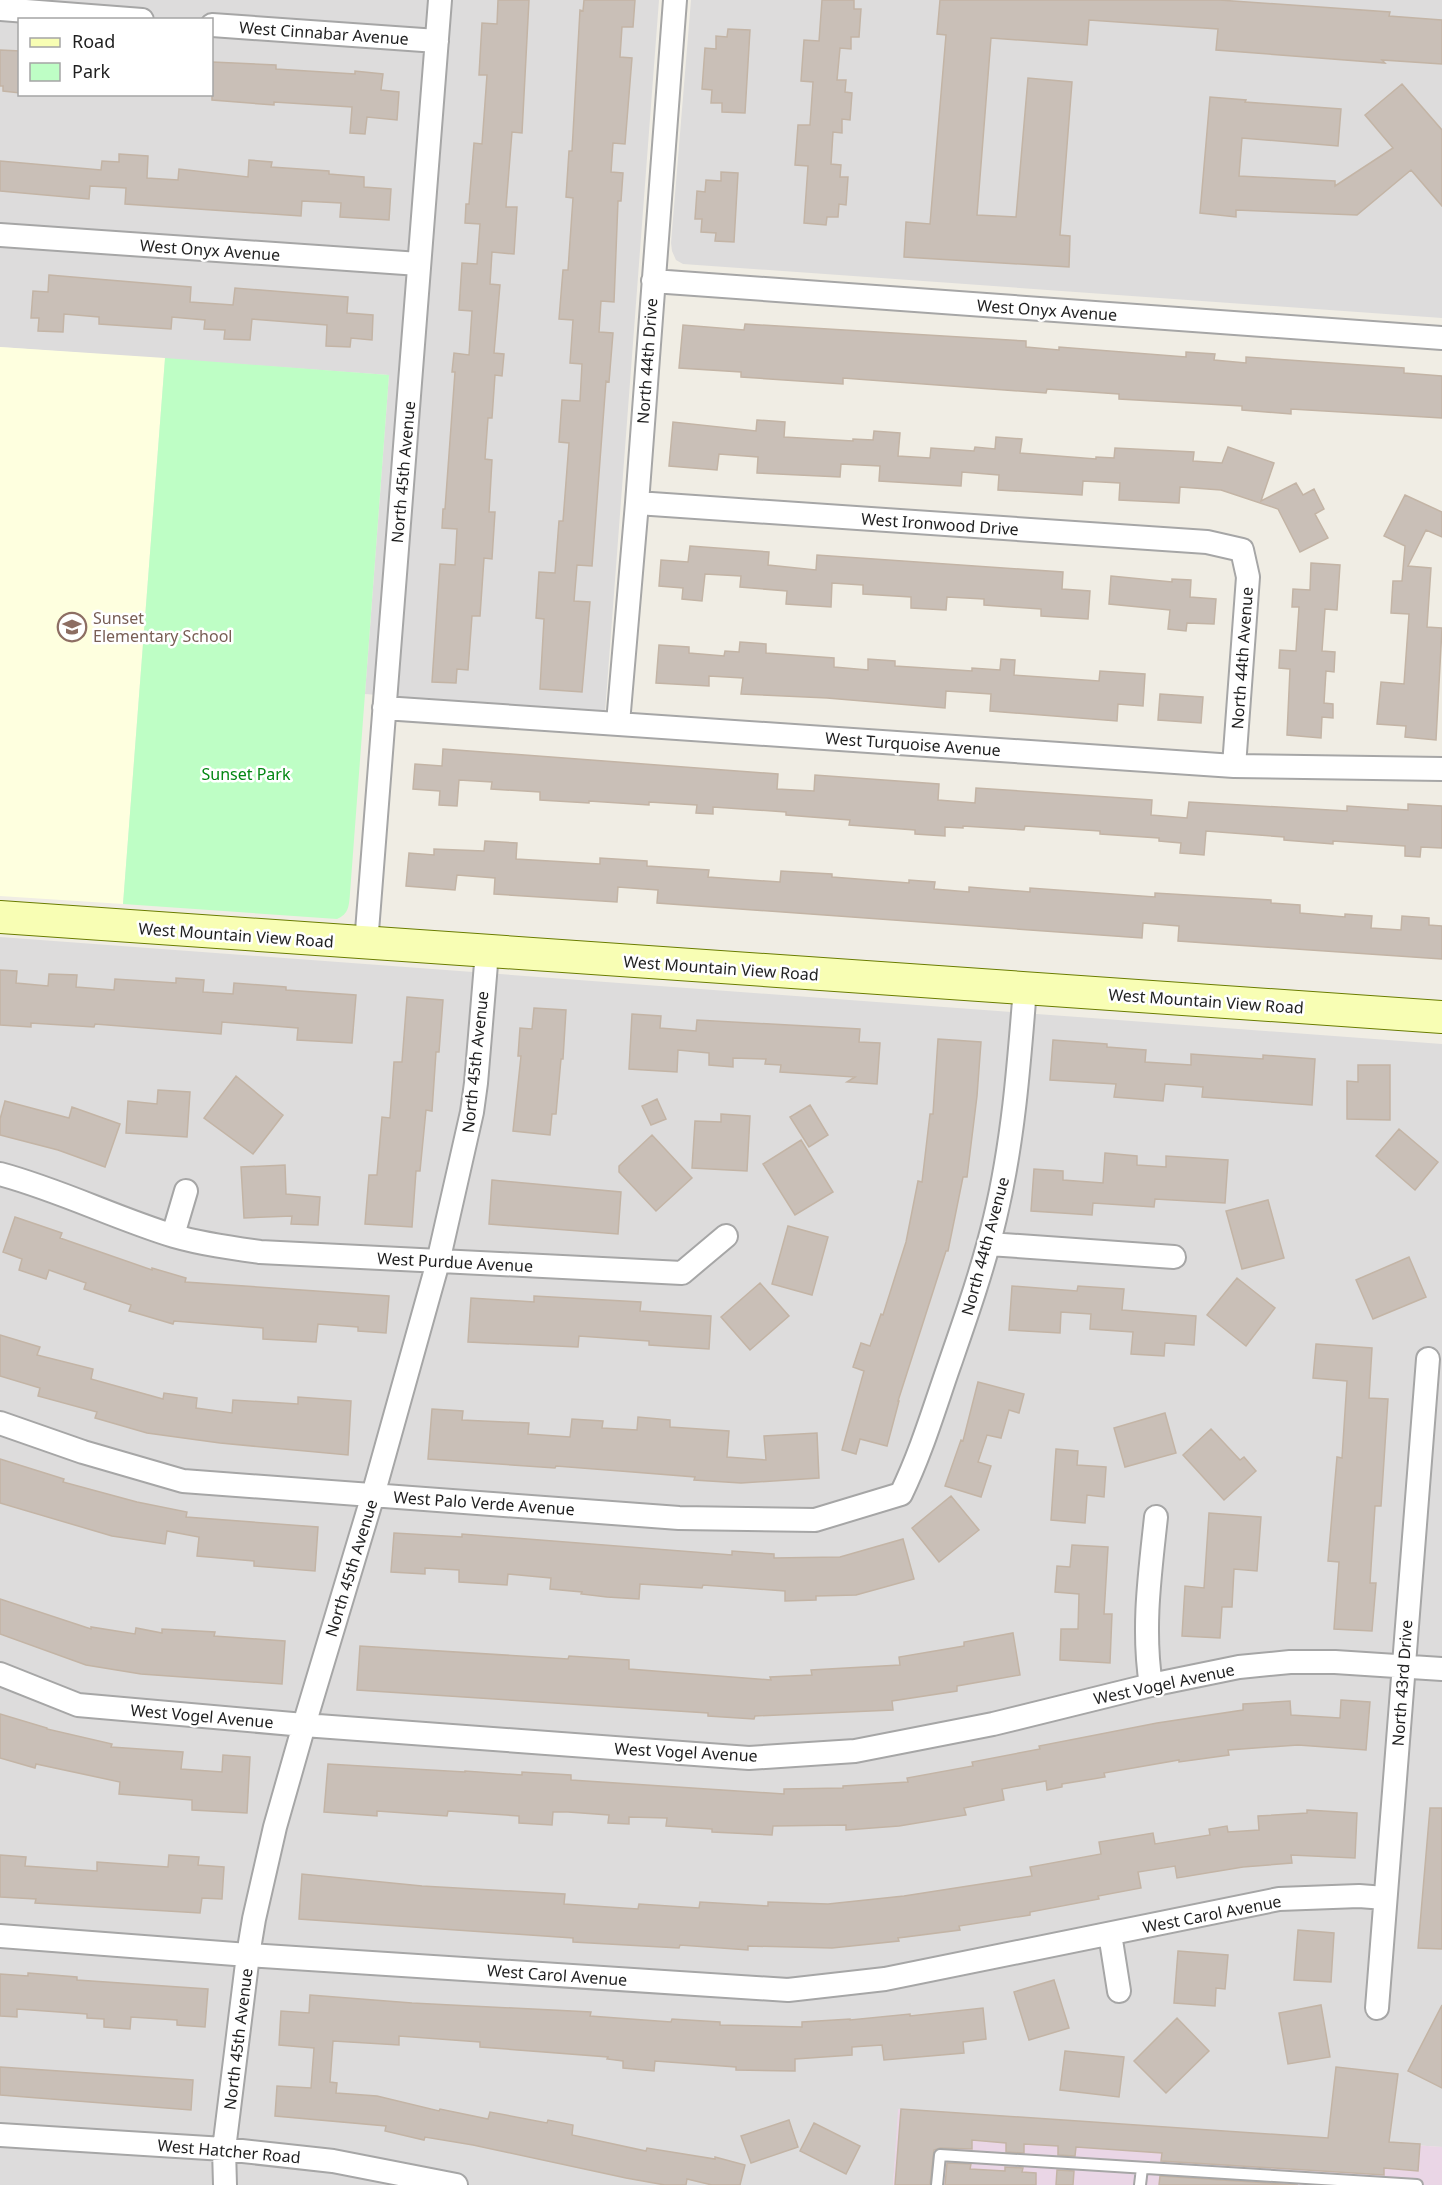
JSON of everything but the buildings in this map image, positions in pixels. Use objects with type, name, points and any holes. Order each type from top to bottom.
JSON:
[{"type":"street","name":"North 45th Avenue","points":[[366,944],[440,0]]},
{"type":"street","name":"North 44th Drive","points":[[618,723],[675,0]]},
{"type":"street","points":[[0,9],[116,18]]},
{"type":"street","name":"West Cinnabar Avenue","points":[[213,25],[437,41]]},
{"type":"street","name":"West Onyx Avenue","points":[[0,235],[419,264]]},
{"type":"street","name":"West Onyx Avenue","points":[[653,281],[1442,338]]},
{"type":"street","name":"West Ironwood Drive","points":[[637,504],[1207,542],[1242,550]]},
{"type":"street","name":"North 44th Avenue","points":[[1234,766],[1248,578],[1242,550]]},
{"type":"street","name":"West Turquoise Avenue","points":[[384,708],[1234,766],[1442,769]]},
{"type":"street","name":"West Mountain View Road","points":[[0,917],[1442,1017]]},
{"type":"street","name":"North 45th Avenue","points":[[225,2185],[224,2149],[248,1955],[275,1827],[373,1495],[438,1262],[475,1093],[487,952]]},
{"type":"street","name":"North 44th Avenue","points":[[901,1494],[924,1440],[988,1244],[1007,1164],[1015,1107],[1025,988]]},
{"type":"street","name":"West Purdue Avenue","points":[[0,1174],[68,1196],[173,1236],[213,1246],[260,1252],[682,1273],[726,1236]]},
{"type":"street","points":[[173,1236],[186,1191]]},
{"type":"street","points":[[988,1244],[1174,1257]]},
{"type":"street","name":"North 43rd Drive","points":[[1377,2008],[1428,1359]]},
{"type":"street","name":"West Palo Verde Avenue","points":[[0,1423],[83,1452],[183,1481],[679,1518],[815,1520],[901,1494]]},
{"type":"street","points":[[1151,1684],[1146,1655],[1146,1631],[1156,1517]]},
{"type":"street","name":"West Vogel Avenue","points":[[0,1674],[78,1705],[304,1725],[749,1758],[855,1751],[993,1724],[1151,1684],[1239,1667],[1290,1662],[1442,1669]]},
{"type":"street","name":"West Carol Avenue","points":[[0,1936],[248,1955],[788,1990],[885,1979],[1279,1899],[1359,1896],[1385,1898]]},
{"type":"street","points":[[1110,1934],[1119,1991]]},
{"type":"street","name":"West Hatcher Road","points":[[0,2135],[224,2149],[333,2161],[456,2185]]},
{"type":"lane","points":[[937,2185],[940,2155],[1417,2185]]},
{"type":"lane","points":[[1140,2185],[1142,2168]]},
{"type":"shaded area","points":[[0,0],[659,0],[605,712],[365,694],[389,375],[0,347]]},
{"type":"shaded area","points":[[691,0],[1442,0],[1442,318],[683,264],[676,260],[671,243]]},
{"type":"shaded area","name":"Sunset Elementary School","points":[[0,347],[165,358],[123,904],[0,896]]},
{"type":"shaded area","points":[[0,937],[1442,1044],[1442,2147],[899,2109],[893,2185],[0,2185]]},
{"type":"shaded area","points":[[898,2109],[1442,2147],[1442,2185],[893,2185]]},
{"type":"green space","name":"Sunset Park","points":[[165,358],[389,375],[350,898],[346,912],[337,919],[123,904]]},
{"type":"place","name":"Sunset Elementary School","points":[[72,627]]}]
